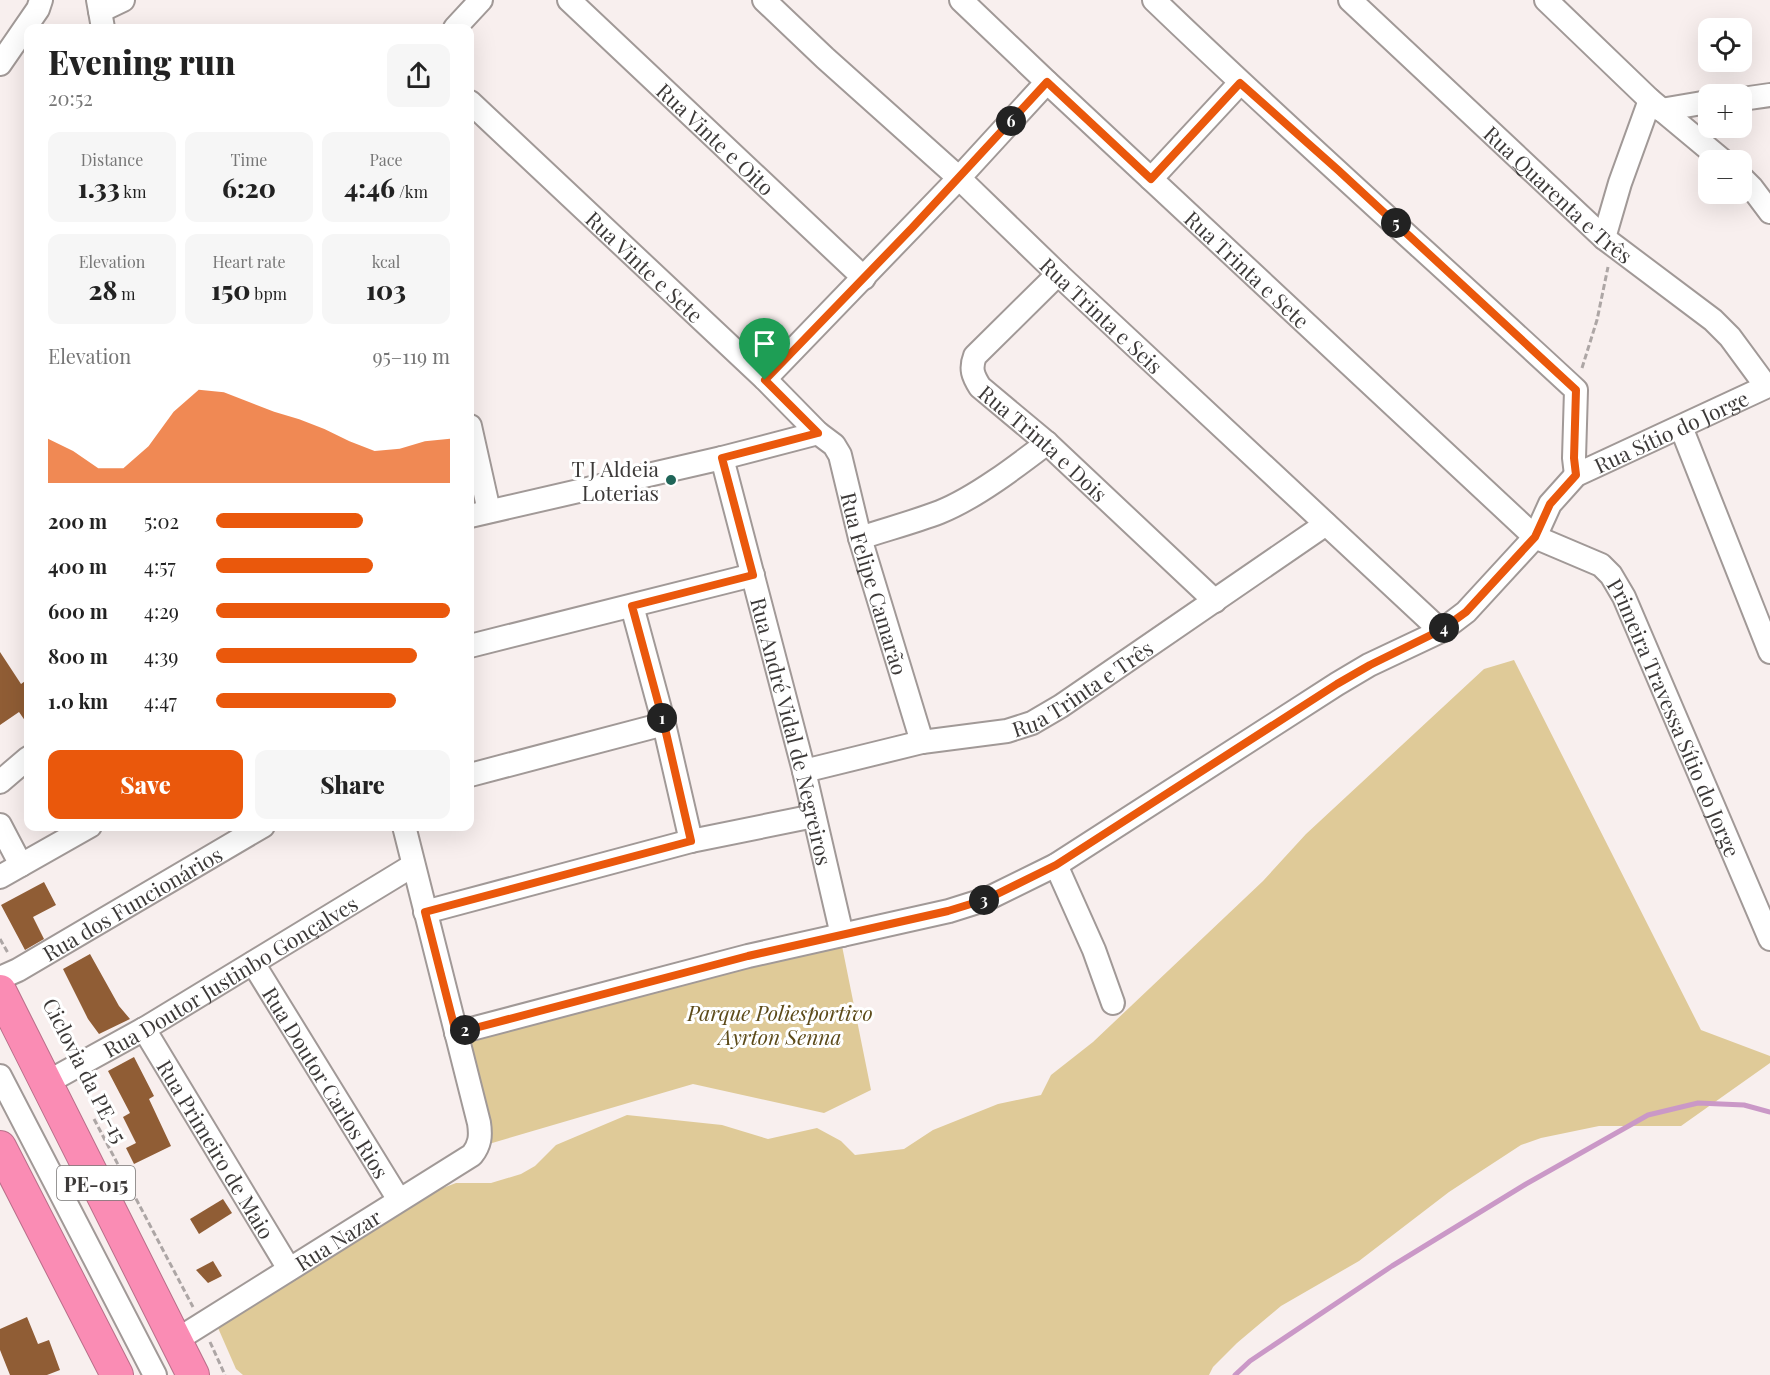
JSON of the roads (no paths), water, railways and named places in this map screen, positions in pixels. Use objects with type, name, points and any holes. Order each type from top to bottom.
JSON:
[{"type":"highway","name":"PE-015","points":[[6,980],[46,1083],[193,1375]]},
{"type":"highway","name":"PE-015","points":[[4,1162],[117,1375]]},
{"type":"street","points":[[28,24],[41,0]]},
{"type":"street","points":[[100,13],[123,0]]},
{"type":"street","points":[[459,24],[481,0]]},
{"type":"street","name":"Rua Vinte e Oito","points":[[569,0],[864,278]]},
{"type":"street","name":"Rua Trinta e Seis","points":[[764,0],[825,58],[959,177],[1058,274],[1441,630]]},
{"type":"street","name":"Rua Trinta e Sete","points":[[961,0],[1535,537]]},
{"type":"street","points":[[1154,0],[1240,83],[1338,170],[1576,390],[1574,458],[1576,475]]},
{"type":"street","name":"Rua Quarenta e Três","points":[[1350,0],[1609,241],[1713,320],[1730,337],[1768,385]]},
{"type":"street","points":[[1546,0],[1655,105],[1710,150]]},
{"type":"street","points":[[0,64],[24,29]]},
{"type":"street","points":[[765,380],[1047,82]]},
{"type":"street","points":[[1151,179],[1240,83]]},
{"type":"street","points":[[1752,98],[1770,95]]},
{"type":"street","points":[[1655,105],[1698,103]]},
{"type":"street","points":[[1609,241],[1620,183],[1655,105]]},
{"type":"street","name":"Rua Vinte e Sete","points":[[474,106],[765,380],[818,433]]},
{"type":"street","points":[[1752,188],[1770,212]]},
{"type":"street","name":"Rua Trinta e Dois","points":[[1058,274],[975,356],[972,366],[974,376],[980,387],[1047,443],[1215,601]]},
{"type":"street","name":"Rua Sítio do Jorge","points":[[456,1033],[748,956],[948,911],[987,899],[1056,865],[1337,684],[1441,630],[1466,612],[1535,537],[1550,504],[1576,475],[1768,385]]},
{"type":"street","points":[[1681,426],[1770,652]]},
{"type":"street","points":[[474,465],[479,514],[722,458],[818,433]]},
{"type":"street","name":"Rua Felipe Camarão","points":[[818,433],[834,445],[840,455],[860,538],[922,742]]},
{"type":"street","points":[[860,538],[942,511],[1018,466],[1047,443]]},
{"type":"street","name":"Rua André Vidal de Negreiros","points":[[722,458],[804,771],[842,935]]},
{"type":"street","name":"Rua Trinta e Três","points":[[804,771],[922,742],[1007,732],[1032,723],[1061,706],[1326,524]]},
{"type":"street","name":"Primeira Travessa Sítio do Jorge","points":[[1535,537],[1601,565],[1611,575],[1624,597],[1770,939]]},
{"type":"street","points":[[474,645],[753,575]]},
{"type":"street","points":[[632,606],[664,724],[691,841]]},
{"type":"street","points":[[474,774],[664,724]]},
{"type":"street","points":[[0,782],[24,761]]},
{"type":"street","points":[[425,912],[691,841],[814,816]]},
{"type":"street","points":[[0,825],[21,865]]},
{"type":"street","points":[[0,877],[81,831]]},
{"type":"street","name":"Rua dos Funcionários","points":[[6,980],[255,831]]},
{"type":"street","points":[[405,831],[456,1033]]},
{"type":"street","points":[[1056,865],[1094,950],[1113,1003]]},
{"type":"street","name":"Rua Doutor Justinbo Gonçalves","points":[[46,1083],[144,1029],[412,866]]},
{"type":"street","name":"Rua Doutor Carlos Rios","points":[[252,963],[399,1200]]},
{"type":"street","name":"Rua Primeiro de Maio","points":[[144,1029],[289,1269]]},
{"type":"street","name":"Rua Nazar","points":[[175,1341],[472,1155],[481,1136],[456,1033]]},
{"type":"street","points":[[0,1076],[155,1375]]},
{"type":"waterway","points":[[1235,1375],[1250,1361],[1392,1266],[1526,1184],[1648,1115],[1698,1103],[1744,1105],[1770,1112]]},
{"type":"place","name":"T J Aldeia Loterias","points":[[671,480]]},
{"type":"park label","name":"Parque Poliesportivo Ayrton Senna","points":[[780,1024]]}]
